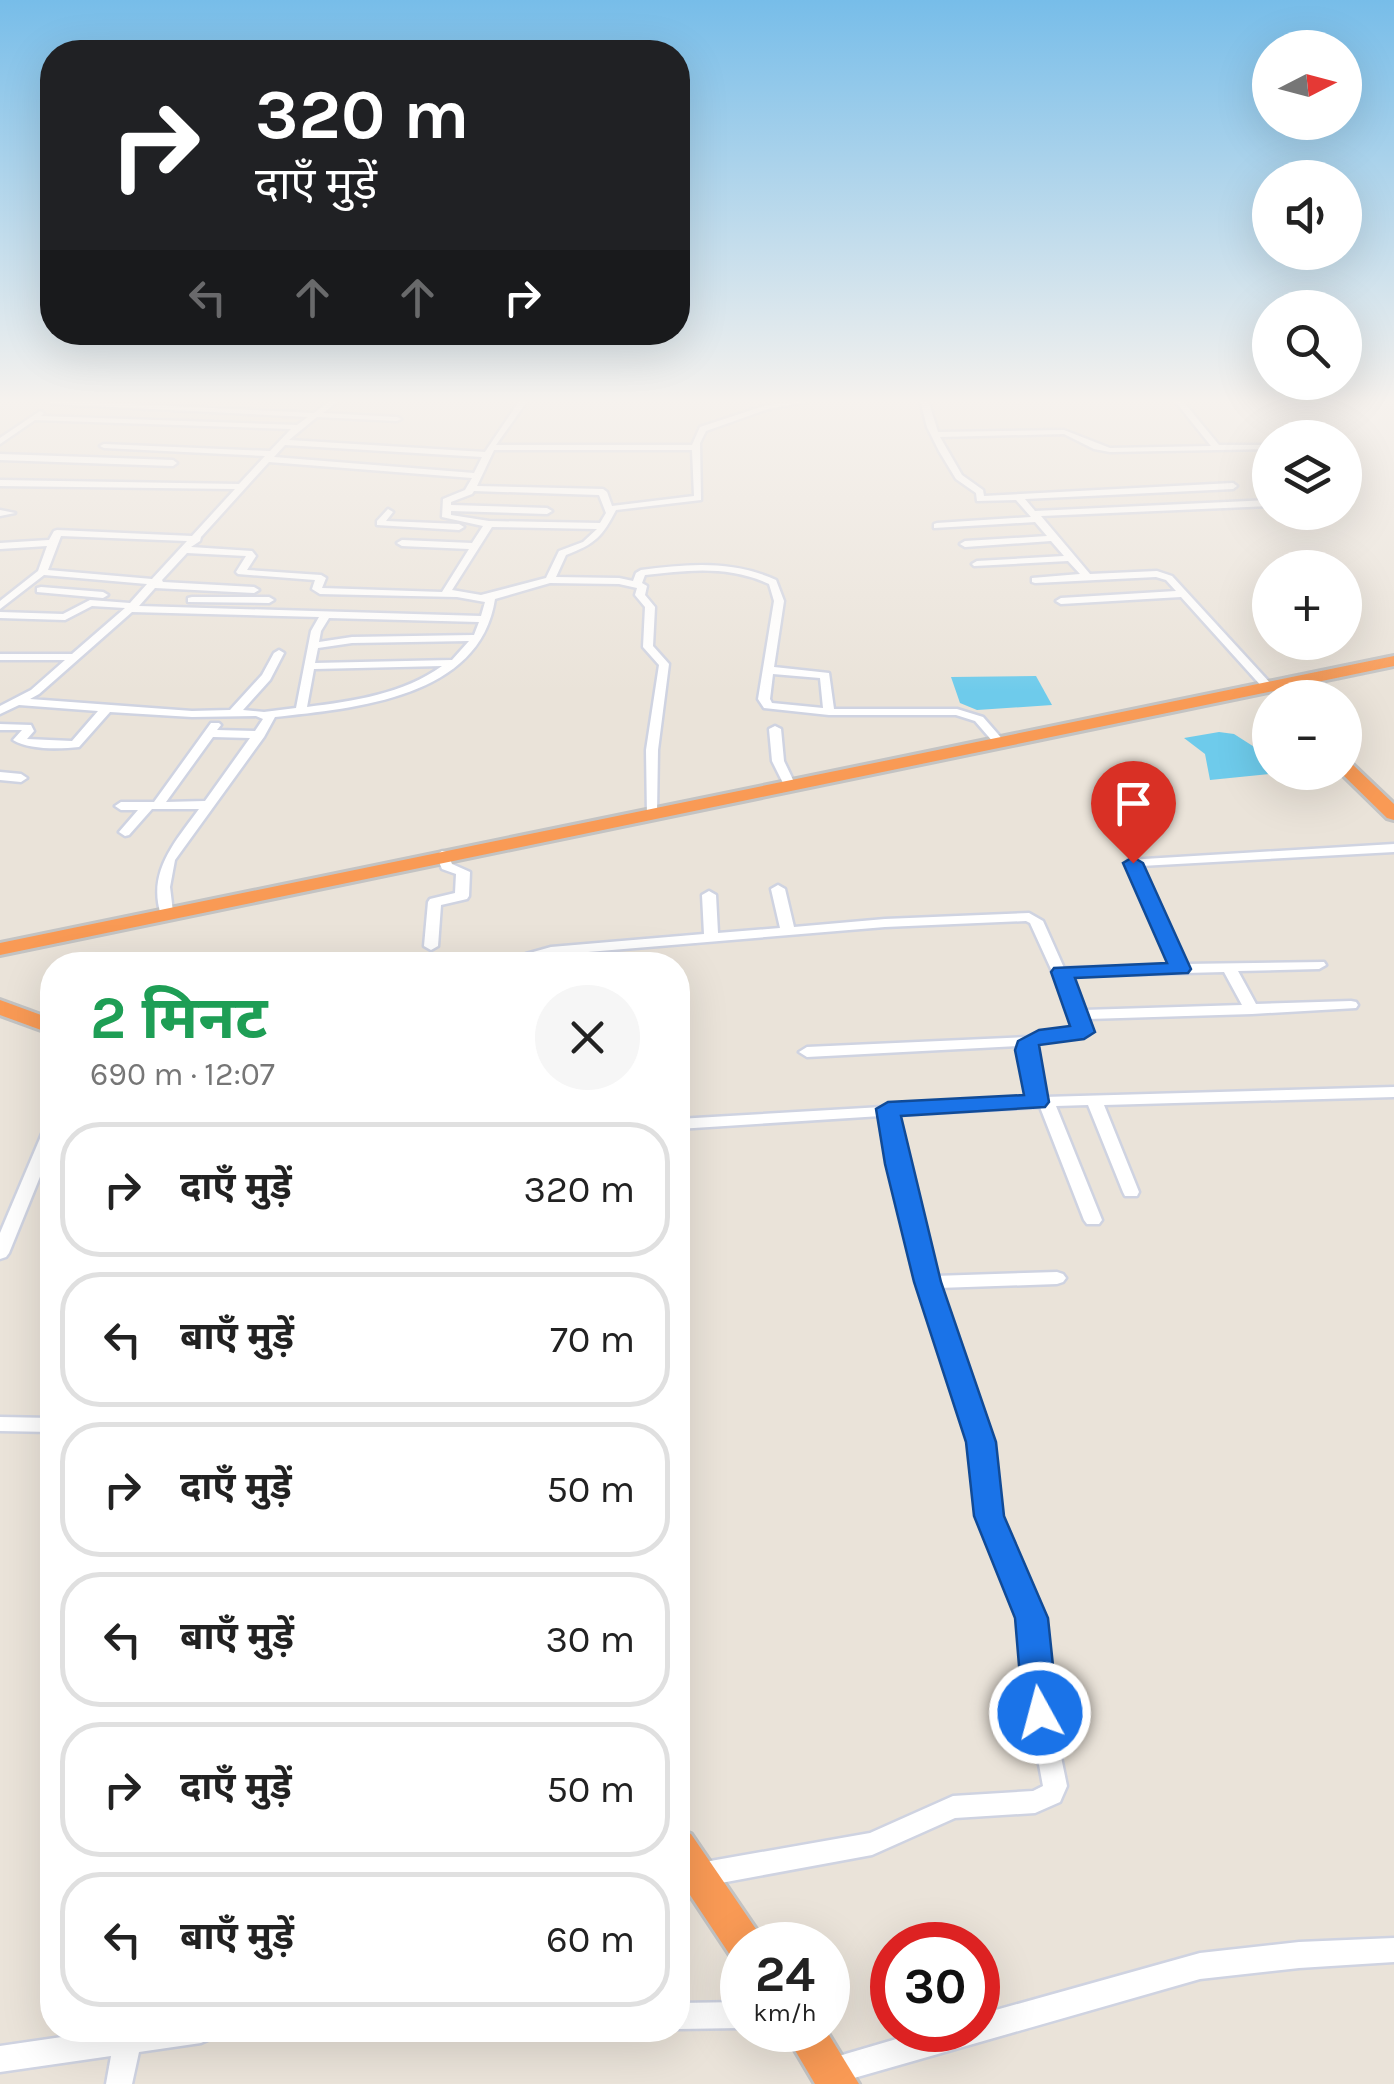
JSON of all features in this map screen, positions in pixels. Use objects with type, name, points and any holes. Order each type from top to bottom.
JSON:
[{"type":"highway","points":[[1314,680],[1394,661]]},
{"type":"highway","points":[[0,949],[998,741],[1252,694]]},
{"type":"highway","points":[[1362,783],[1394,814]]},
{"type":"highway","points":[[0,1007],[40,1022]]},
{"type":"highway","points":[[690,1863],[730,1922]]},
{"type":"highway","points":[[818,2052],[835,2078]]},
{"type":"street","points":[[0,711],[20,702],[135,604],[234,497]]},
{"type":"street","points":[[452,497],[448,499],[447,517],[488,526]]},
{"type":"street","points":[[550,580],[562,553],[586,544],[604,526],[608,512],[604,497]]},
{"type":"street","points":[[608,512],[632,503],[698,497]]},
{"type":"street","points":[[980,497],[1047,497]]},
{"type":"street","points":[[1199,497],[1206,505]]},
{"type":"street","points":[[1020,499],[1087,577]]},
{"type":"street","points":[[936,526],[1252,504]]},
{"type":"street","points":[[446,508],[547,511]]},
{"type":"street","points":[[388,512],[380,523],[604,526]]},
{"type":"street","points":[[418,525],[426,513]]},
{"type":"street","points":[[975,523],[990,542]]},
{"type":"street","points":[[453,595],[448,588],[488,526]]},
{"type":"street","points":[[0,606],[42,572],[56,535],[61,532],[197,539]]},
{"type":"street","points":[[965,544],[1055,538]]},
{"type":"street","points":[[402,543],[476,546]]},
{"type":"street","points":[[0,546],[55,544]]},
{"type":"street","points":[[186,550],[249,553],[251,556],[241,572],[322,578],[317,588],[325,592],[485,597],[504,595],[528,582],[638,582],[642,586],[640,595],[650,607],[648,647],[664,664],[652,750],[651,813]]},
{"type":"street","points":[[977,564],[1071,558]]},
{"type":"street","points":[[638,582],[641,573],[694,568],[745,571],[773,582],[779,600],[764,699],[768,706],[830,712],[957,712],[978,719],[998,741]]},
{"type":"street","points":[[42,572],[254,590]]},
{"type":"street","points":[[1034,580],[1162,575],[1184,594],[1258,680]]},
{"type":"street","points":[[261,612],[284,576]]},
{"type":"street","points":[[41,590],[135,604]]},
{"type":"street","points":[[420,616],[431,594]]},
{"type":"street","points":[[1061,602],[1184,594]]},
{"type":"street","points":[[20,702],[106,710],[265,714],[370,700],[432,681],[456,663],[477,638],[492,604],[485,597]]},
{"type":"street","points":[[192,600],[268,600]]},
{"type":"street","points":[[0,615],[65,617],[90,603],[485,618]]},
{"type":"street","points":[[301,710],[313,646],[327,613]]},
{"type":"street","points":[[313,646],[352,640],[477,638]]},
{"type":"street","points":[[233,714],[257,684],[274,672],[279,653]]},
{"type":"street","points":[[0,658],[76,657]]},
{"type":"street","points":[[309,666],[456,663]]},
{"type":"street","points":[[768,670],[825,675],[830,712]]},
{"type":"street","points":[[0,726],[27,727],[20,741],[74,744],[106,710]]},
{"type":"street","points":[[166,912],[163,887],[169,860],[269,722],[265,714]]},
{"type":"street","points":[[126,832],[153,806],[212,729],[260,735]]},
{"type":"street","points":[[776,729],[778,761],[788,784]]},
{"type":"street","points":[[0,776],[21,778]]},
{"type":"street","points":[[121,806],[208,805]]},
{"type":"street","points":[[1180,969],[1133,863],[1394,848]]},
{"type":"street","points":[[431,946],[436,902],[462,896],[463,872],[447,866],[442,855]]},
{"type":"street","points":[[778,889],[788,931]]},
{"type":"street","points":[[709,895],[711,938]]},
{"type":"street","points":[[545,952],[1028,916],[1036,921],[1062,972],[1084,1032],[1047,1034],[1029,1041],[807,1052]]},
{"type":"street","points":[[1062,972],[1319,964]]},
{"type":"street","points":[[1228,967],[1252,1010]]},
{"type":"street","points":[[1080,1016],[1351,1005]]},
{"type":"street","points":[[1029,1041],[1026,1050],[1042,1102],[1093,1220]]},
{"type":"street","points":[[690,1123],[1042,1102],[1394,1092]]},
{"type":"street","points":[[1094,1100],[1130,1192]]},
{"type":"street","points":[[690,1860],[872,1844],[953,1806],[1035,1802],[1052,1794],[1055,1786],[1036,1689],[1031,1618],[989,1516],[981,1442],[927,1282],[897,1164],[888,1109]]},
{"type":"street","points":[[0,1253],[40,1158]]},
{"type":"street","points":[[927,1282],[1057,1278]]},
{"type":"street","points":[[0,1424],[40,1425]]},
{"type":"street","points":[[1000,2022],[1200,1966],[1394,1950]]},
{"type":"street","points":[[690,2016],[720,2015]]},
{"type":"street","points":[[0,2060],[115,2042]]},
{"type":"street","points":[[120,2084],[128,2042]]},
{"type":"street","points":[[835,2078],[909,2052]]},
{"type":"water","points":[[1036,676],[1052,705],[977,710],[960,703],[951,677]]},
{"type":"water","points":[[1219,732],[1234,734],[1252,746],[1252,776],[1210,780],[1205,754],[1184,738]]},
{"type":"route","points":[[1040,1713],[1026,1598],[997,1542],[989,1516],[981,1442],[927,1282],[897,1164],[888,1109],[1037,1102],[1026,1050],[1029,1041],[1047,1034],[1084,1032],[1062,972],[1180,969],[1133,863]]}]
